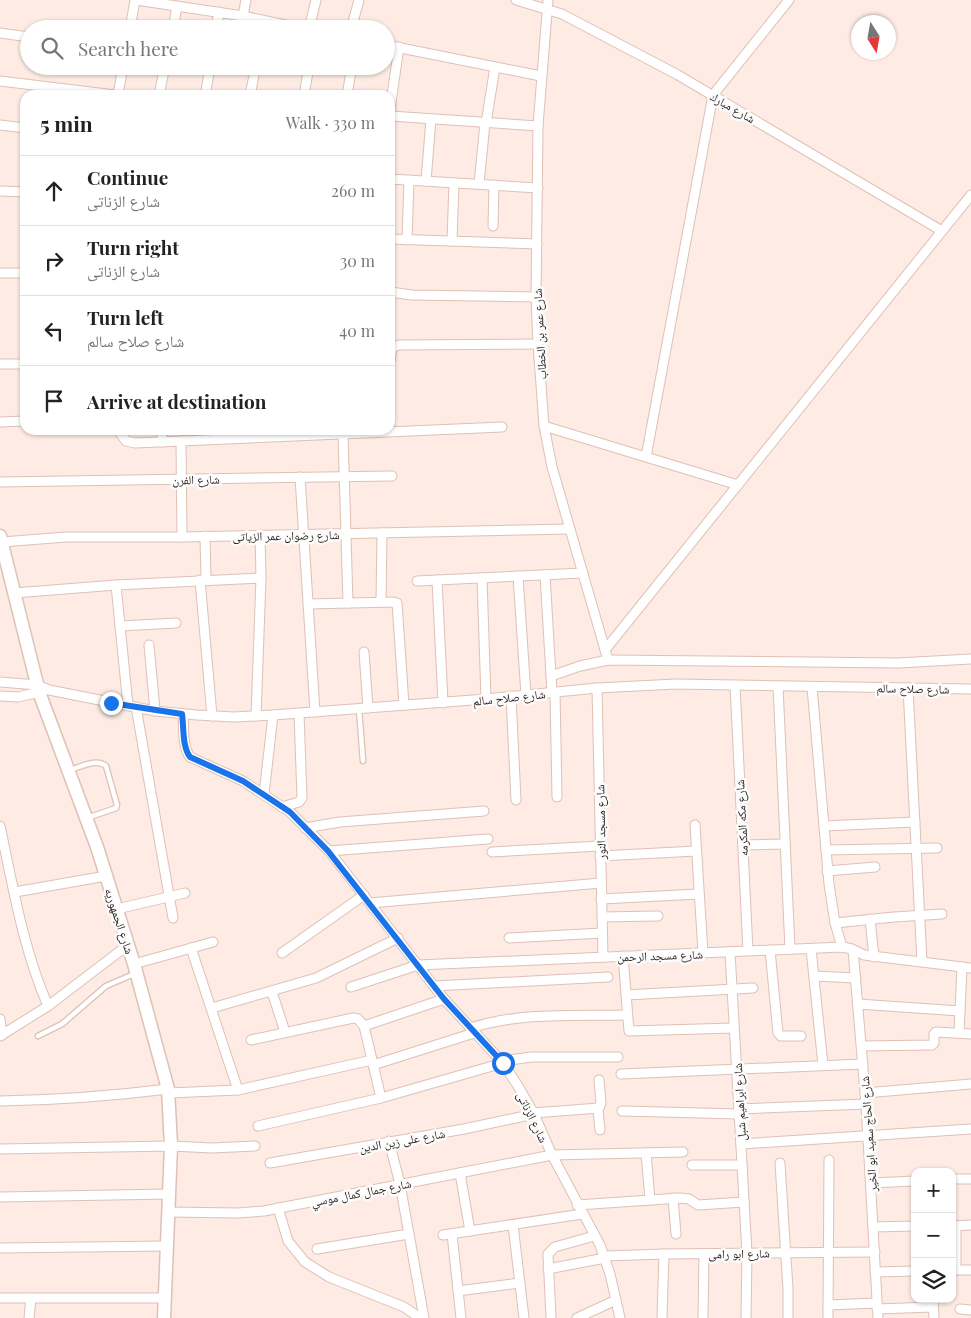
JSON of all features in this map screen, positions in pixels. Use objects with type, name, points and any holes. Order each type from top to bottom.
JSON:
[{"type":"main road","name":"شارع الجمهوريه","points":[[1,539],[5,576],[14,593],[68,771],[106,876],[128,945],[169,1091],[171,1146],[164,1318]]},
{"type":"street","points":[[132,20],[136,0],[243,16],[252,20]]},
{"type":"street","points":[[243,16],[246,0]]},
{"type":"street","points":[[311,20],[316,0]]},
{"type":"street","points":[[353,20],[359,0]]},
{"type":"street","name":"شارع مبارك","points":[[516,0],[547,4],[713,95],[942,230]]},
{"type":"street","points":[[646,457],[713,95],[789,0]]},
{"type":"street","name":"شارع عمر بن الخطاب","points":[[547,4],[538,126],[536,297],[544,426],[552,467],[608,660]]},
{"type":"street","points":[[174,20],[177,6]]},
{"type":"street","points":[[218,20],[219,12]]},
{"type":"street","points":[[0,33],[20,36]]},
{"type":"street","points":[[395,46],[541,76]]},
{"type":"street","points":[[395,75],[399,47]]},
{"type":"street","points":[[479,184],[485,123],[495,67]]},
{"type":"street","points":[[118,90],[121,75]]},
{"type":"street","points":[[161,90],[163,75]]},
{"type":"street","points":[[206,90],[209,75]]},
{"type":"street","points":[[251,90],[254,75]]},
{"type":"street","points":[[305,90],[307,75]]},
{"type":"street","points":[[348,90],[350,75]]},
{"type":"street","points":[[393,90],[395,75]]},
{"type":"street","points":[[0,81],[75,90]]},
{"type":"street","points":[[395,116],[538,126]]},
{"type":"street","points":[[426,181],[431,119]]},
{"type":"street","points":[[0,126],[20,128]]},
{"type":"street","points":[[395,179],[538,188]]},
{"type":"street","points":[[407,240],[408,180]]},
{"type":"street","points":[[452,242],[454,183]]},
{"type":"street","points":[[492,226],[494,185]]},
{"type":"street","points":[[0,191],[20,192]]},
{"type":"street","points":[[605,650],[971,195]]},
{"type":"street","points":[[395,239],[537,244]]},
{"type":"street","points":[[0,272],[20,273]]},
{"type":"street","points":[[395,293],[412,295],[536,297]]},
{"type":"street","points":[[395,346],[538,344]]},
{"type":"street","points":[[0,364],[20,364]]},
{"type":"street","points":[[0,422],[20,421]]},
{"type":"street","points":[[544,426],[738,485]]},
{"type":"street","points":[[395,432],[502,427]]},
{"type":"street","points":[[120,435],[130,443],[180,441],[209,435]]},
{"type":"street","points":[[162,435],[163,442]]},
{"type":"street","points":[[343,435],[348,603]]},
{"type":"street","points":[[180,441],[182,537]]},
{"type":"street","name":"شارع الفرن","points":[[0,482],[392,476]]},
{"type":"street","points":[[300,477],[315,712]]},
{"type":"street","name":"شارع رضوان عمر الزياتى","points":[[1,539],[570,529]]},
{"type":"street","points":[[381,602],[382,533]]},
{"type":"street","points":[[256,716],[260,535]]},
{"type":"street","points":[[205,536],[203,580],[212,716]]},
{"type":"street","points":[[417,581],[584,573]]},
{"type":"street","points":[[545,575],[553,692],[557,797]]},
{"type":"street","points":[[518,576],[526,695]]},
{"type":"street","points":[[14,593],[116,584],[260,578]]},
{"type":"street","points":[[482,578],[486,699]]},
{"type":"street","points":[[437,580],[443,702]]},
{"type":"street","points":[[116,584],[132,706],[174,918]]},
{"type":"street","points":[[308,604],[396,602],[404,705]]},
{"type":"street","points":[[120,626],[176,623]]},
{"type":"street","points":[[149,645],[155,711]]},
{"type":"street","points":[[363,708],[364,652]]},
{"type":"street","points":[[551,676],[580,666],[608,660],[898,663],[971,659]]},
{"type":"street","name":"شارع صلاح سالم","points":[[0,682],[155,711],[212,716],[273,715],[486,699],[596,688],[676,684],[971,689]]},
{"type":"street","name":"شارع مكه المكرمه","points":[[735,685],[748,951]]},
{"type":"street","points":[[778,686],[790,949]]},
{"type":"street","points":[[812,687],[827,871],[835,923],[842,947]]},
{"type":"street","name":"شارع مسجد النور","points":[[596,688],[603,957]]},
{"type":"street","points":[[908,688],[922,962]]},
{"type":"street","points":[[0,696],[18,697],[42,689]]},
{"type":"street","points":[[511,696],[516,800]]},
{"type":"street","points":[[282,807],[299,802],[302,798],[299,713]]},
{"type":"street","name":"شارع الزناتى","points":[[182,714],[186,752],[190,757],[243,781],[282,807],[305,828],[328,851],[364,895],[444,999],[502,1062],[534,1114],[552,1155],[605,1258],[620,1318]]},
{"type":"street","points":[[264,794],[273,715]]},
{"type":"street","points":[[305,828],[340,822],[484,811]]},
{"type":"street","points":[[824,826],[915,822]]},
{"type":"street","points":[[695,825],[703,953]]},
{"type":"street","points":[[0,826],[30,956],[48,1006]]},
{"type":"street","points":[[328,851],[488,840]]},
{"type":"street","points":[[743,845],[785,844]]},
{"type":"street","points":[[826,850],[936,848]]},
{"type":"street","points":[[492,852],[696,852]]},
{"type":"street","points":[[827,871],[875,867]]},
{"type":"street","points":[[15,892],[106,876]]},
{"type":"street","points":[[370,903],[601,883]]},
{"type":"street","points":[[116,909],[185,894]]},
{"type":"street","points":[[601,899],[699,894]]},
{"type":"street","points":[[282,954],[364,895]]},
{"type":"street","points":[[835,923],[942,914]]},
{"type":"street","points":[[602,917],[658,916]]},
{"type":"street","points":[[870,919],[874,957]]},
{"type":"street","points":[[509,938],[602,933]]},
{"type":"street","points":[[212,1008],[272,992],[323,975],[398,938]]},
{"type":"street","points":[[135,968],[213,942]]},
{"type":"street","points":[[0,1019],[1,1035],[48,1006],[128,945]]},
{"type":"street","name":"شارع مسجد الرحمن","points":[[351,987],[418,965],[842,947],[874,957],[967,968]]},
{"type":"street","points":[[191,948],[238,1090]]},
{"type":"street","points":[[811,948],[823,1065]]},
{"type":"street","points":[[770,950],[778,1033],[781,1036],[801,1036]]},
{"type":"street","name":"شارع الحاج سعيد ابو الخير","points":[[854,950],[866,1104],[877,1310]]},
{"type":"street","name":"شارع ابراهيم شبل","points":[[730,952],[747,1253],[746,1318]]},
{"type":"street","points":[[623,956],[628,1030],[630,1032],[734,1028]]},
{"type":"street","points":[[959,1033],[960,1011],[967,968]]},
{"type":"street","points":[[814,976],[856,978]]},
{"type":"street","points":[[434,986],[608,977]]},
{"type":"street","points":[[626,995],[753,988]]},
{"type":"street","points":[[272,992],[285,1032]]},
{"type":"street","points":[[364,1026],[444,999]]},
{"type":"street","points":[[858,1004],[960,1011]]},
{"type":"street","points":[[0,1101],[70,1099],[169,1091],[238,1090],[373,1063],[472,1031],[489,1022],[509,1018],[627,1015]]},
{"type":"street","points":[[251,1040],[353,1018],[358,1019],[364,1026],[381,1098]]},
{"type":"street","points":[[862,1046],[932,1045],[936,1032],[971,1034]]},
{"type":"street","points":[[258,1126],[381,1098],[502,1062],[532,1058],[618,1057]]},
{"type":"street","points":[[621,1074],[863,1064]]},
{"type":"street","points":[[599,1080],[601,1103],[598,1113],[600,1130]]},
{"type":"street","points":[[865,1093],[971,1084]]},
{"type":"street","points":[[622,1111],[739,1112],[866,1104]]},
{"type":"street","name":"شارع على زين الدين","points":[[270,1163],[534,1114],[599,1108]]},
{"type":"street","points":[[741,1144],[971,1129]]},
{"type":"street","points":[[389,1141],[400,1184],[422,1318]]},
{"type":"street","points":[[0,1149],[255,1146]]},
{"type":"street","name":"شارع جمال كمال موسي","points":[[168,1212],[251,1212],[278,1208],[552,1155],[683,1152]]},
{"type":"street","points":[[646,1153],[650,1200]]},
{"type":"street","points":[[828,1318],[829,1160]]},
{"type":"street","points":[[780,1163],[788,1318]]},
{"type":"street","points":[[692,1165],[742,1165]]},
{"type":"street","points":[[460,1173],[470,1231]]},
{"type":"street","points":[[956,1180],[971,1179]]},
{"type":"street","points":[[871,1183],[911,1181]]},
{"type":"street","points":[[0,1197],[169,1194]]},
{"type":"street","points":[[673,1198],[676,1234]]},
{"type":"street","points":[[578,1205],[673,1198],[685,1198],[698,1205],[744,1202]]},
{"type":"street","points":[[278,1208],[288,1241],[305,1262],[329,1277],[404,1307],[422,1318]]},
{"type":"street","points":[[462,1318],[447,1235],[582,1214]]},
{"type":"street","points":[[513,1225],[524,1318]]},
{"type":"street","points":[[956,1226],[971,1225]]},
{"type":"street","points":[[873,1227],[911,1226]]},
{"type":"street","points":[[317,1249],[409,1234]]},
{"type":"street","points":[[551,1318],[548,1254],[551,1250],[594,1236]]},
{"type":"street","points":[[0,1248],[167,1246]]},
{"type":"street","name":"شارع ابو رامى","points":[[548,1269],[605,1258],[664,1254],[874,1252]]},
{"type":"street","points":[[662,1318],[664,1254]]},
{"type":"street","points":[[703,1318],[704,1254]]},
{"type":"street","points":[[956,1270],[971,1270]]},
{"type":"street","points":[[875,1272],[911,1271]]},
{"type":"street","points":[[458,1291],[520,1283]]},
{"type":"street","points":[[0,1298],[165,1298]]},
{"type":"street","points":[[29,1318],[31,1298]]},
{"type":"street","points":[[576,1318],[616,1300]]},
{"type":"street","points":[[828,1305],[877,1310],[933,1303],[934,1318]]},
{"type":"street","points":[[960,1309],[971,1310]]},
{"type":"lane","points":[[363,708],[363,761]]},
{"type":"lane","points":[[68,771],[96,762],[106,766],[117,805],[116,808],[86,819]]},
{"type":"lane","points":[[38,1036],[62,1024],[106,986],[135,968]]},
{"type":"route","points":[[111,703],[182,714],[186,752],[190,757],[243,781],[290,812],[328,851],[444,999],[503,1063]]}]
